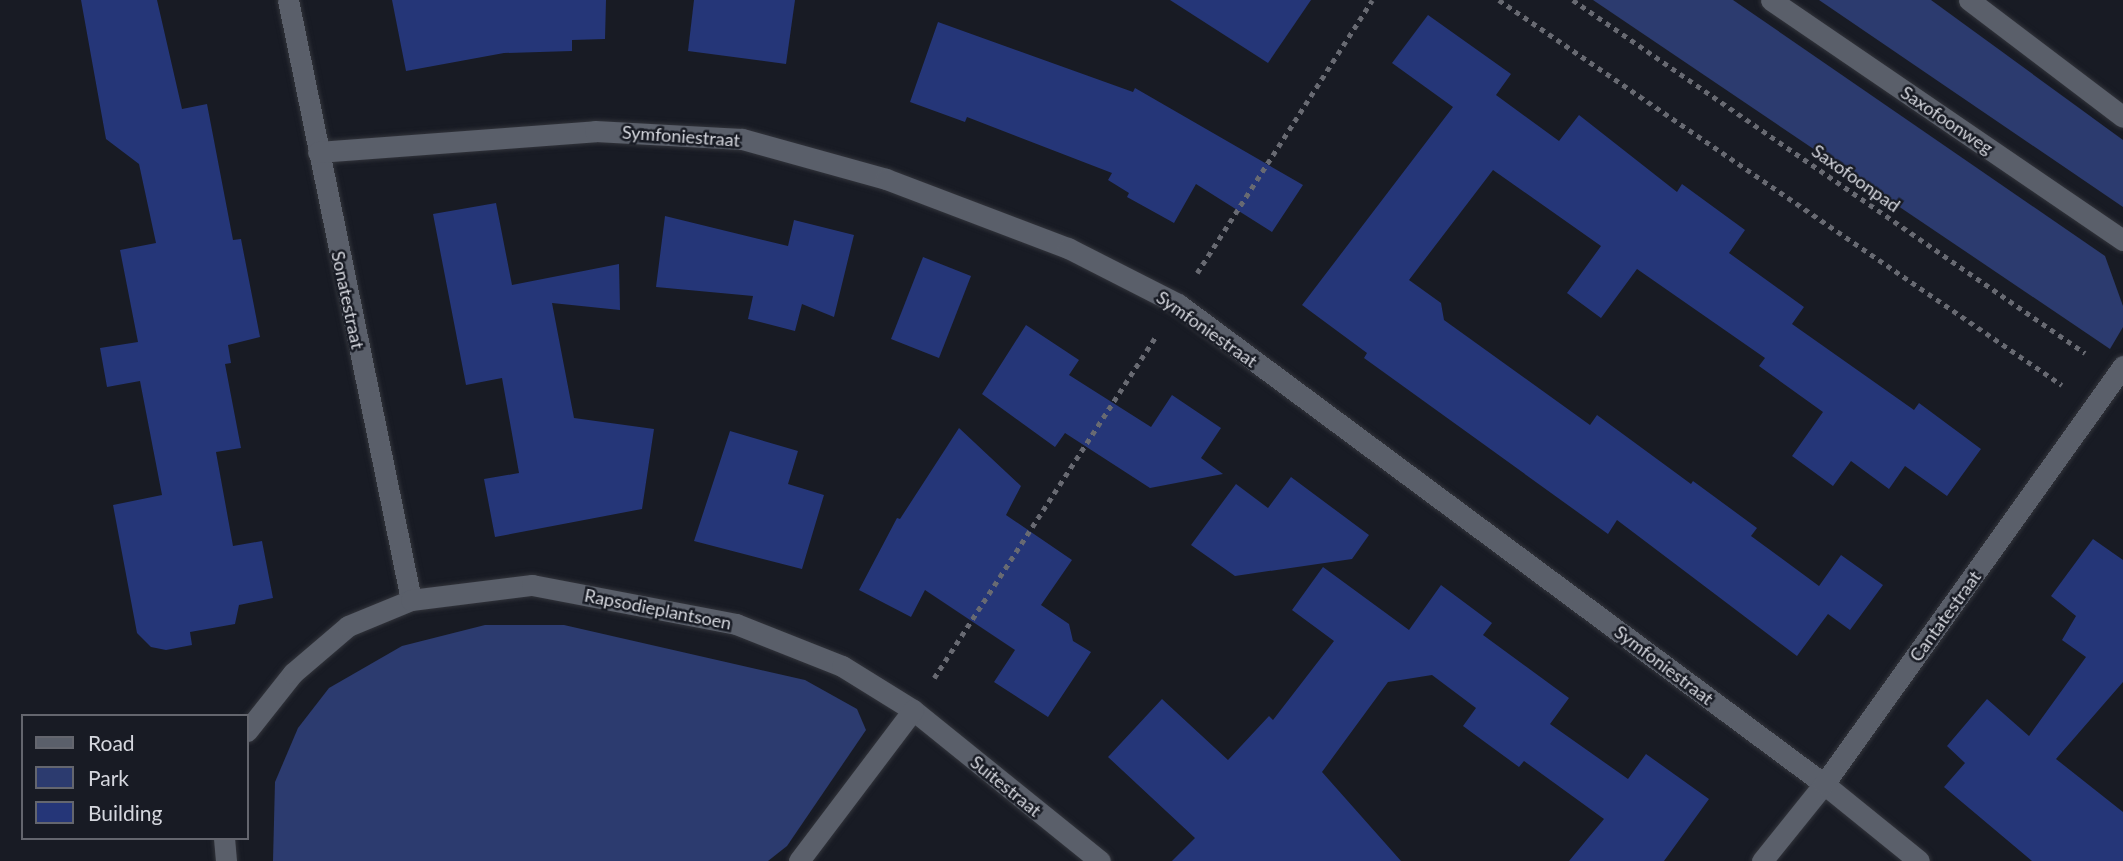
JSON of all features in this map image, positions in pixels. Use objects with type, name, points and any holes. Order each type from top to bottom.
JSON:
[{"type":"street","name":"Sonatestraat","points":[[288,0],[317,152],[411,600]]},
{"type":"street","name":"Saxofoonweg","points":[[1771,0],[2123,240]]},
{"type":"street","points":[[1969,0],[2123,117]]},
{"type":"street","name":"Symfoniestraat","points":[[317,152],[595,131],[742,139],[886,179],[1068,248],[1178,304],[1824,784],[1919,861]]},
{"type":"street","name":"Cantatestraat","points":[[1762,861],[1824,784],[2120,370]]},
{"type":"street","name":"Rapsodieplantsoen","points":[[248,730],[293,673],[348,626],[411,600],[532,585],[736,624],[842,666],[913,710]]},
{"type":"street","points":[[799,861],[913,710]]},
{"type":"street","name":"Suitestraat","points":[[913,710],[1100,861]]},
{"type":"street","points":[[224,840],[226,861]]},
{"type":"path","points":[[913,710],[1178,304],[1372,0]]},
{"type":"path","points":[[1499,0],[2071,391]]},
{"type":"path","name":"Saxofoonpad","points":[[1573,0],[2120,370]]},
{"type":"green space","points":[[1593,0],[1733,0],[2105,256],[2123,306],[2123,327],[2110,349]]},
{"type":"green space","points":[[1819,0],[1931,0],[2123,140],[2123,207]]},
{"type":"green space","points":[[485,625],[564,625],[805,680],[857,709],[866,730],[787,846],[768,861],[273,861],[275,782],[298,728],[329,688],[402,646]]},
{"type":"building","points":[[81,0],[157,0],[182,109],[207,104],[233,240],[241,239],[260,337],[228,345],[231,363],[225,364],[241,448],[216,452],[233,546],[262,541],[273,598],[239,605],[235,624],[190,632],[192,645],[166,650],[151,647],[137,633],[113,505],[162,495],[140,381],[107,387],[100,348],[138,342],[120,250],[156,243],[139,164],[106,139]]},
{"type":"building","points":[[392,0],[606,0],[605,39],[572,40],[572,51],[504,53],[406,71]]},
{"type":"building","points":[[694,0],[795,0],[786,64],[688,51]]},
{"type":"building","points":[[1170,0],[1311,0],[1268,63]]},
{"type":"building","points":[[1428,15],[1511,74],[1496,95],[1559,141],[1579,115],[1677,192],[1682,184],[1745,230],[1729,253],[1804,307],[1792,324],[1914,410],[1919,403],[1981,449],[1947,496],[1905,466],[1889,489],[1851,461],[1833,486],[1792,456],[1823,412],[1759,366],[1765,358],[1637,269],[1601,318],[1567,293],[1601,246],[1493,170],[1409,280],[1441,303],[1444,320],[1590,425],[1597,415],[1691,484],[1693,481],[1757,528],[1751,536],[1819,586],[1841,555],[1883,585],[1850,630],[1828,614],[1797,656],[1617,520],[1608,534],[1364,358],[1367,353],[1302,305],[1453,107],[1392,63]]},
{"type":"building","points":[[938,22],[1133,92],[1135,88],[1303,185],[1272,232],[1196,184],[1174,223],[1127,197],[1129,193],[1108,180],[1112,173],[967,117],[965,122],[910,102]]},
{"type":"building","points":[[496,203],[512,285],[619,264],[620,310],[552,303],[574,418],[654,429],[642,509],[495,537],[484,479],[519,473],[502,378],[466,385],[433,214]]},
{"type":"building","points":[[665,216],[788,246],[794,220],[854,235],[834,317],[802,304],[795,331],[748,319],[753,296],[656,287]]},
{"type":"building","points":[[923,257],[971,276],[939,358],[891,339]]},
{"type":"building","points":[[1026,325],[1079,360],[1069,375],[1151,427],[1172,395],[1221,428],[1201,458],[1223,474],[1150,488],[1065,433],[1055,447],[982,394]]},
{"type":"building","points":[[959,428],[1021,486],[1006,515],[1072,560],[1041,605],[1069,624],[1073,641],[1091,652],[1048,717],[994,682],[1015,650],[925,590],[911,617],[859,590],[897,518],[900,519]]},
{"type":"building","points":[[730,431],[798,451],[788,484],[824,495],[802,569],[694,541]]},
{"type":"building","points":[[1291,477],[1369,535],[1352,559],[1235,576],[1191,545],[1236,484],[1268,508]]},
{"type":"building","points":[[2093,539],[2123,560],[2123,682],[2056,759],[2123,812],[2123,861],[2032,861],[1944,787],[1965,763],[1947,746],[1987,699],[2029,736],[2086,657],[2062,640],[2076,616],[2051,596]]},
{"type":"building","points":[[1323,567],[1409,630],[1441,585],[1492,623],[1483,635],[1569,698],[1550,724],[1628,779],[1646,754],[1709,799],[1664,861],[1569,861],[1604,819],[1524,761],[1519,767],[1463,726],[1476,708],[1432,675],[1388,682],[1322,772],[1401,861],[1172,861],[1195,838],[1108,757],[1162,699],[1228,760],[1269,716],[1273,720],[1334,641],[1292,610]]}]
